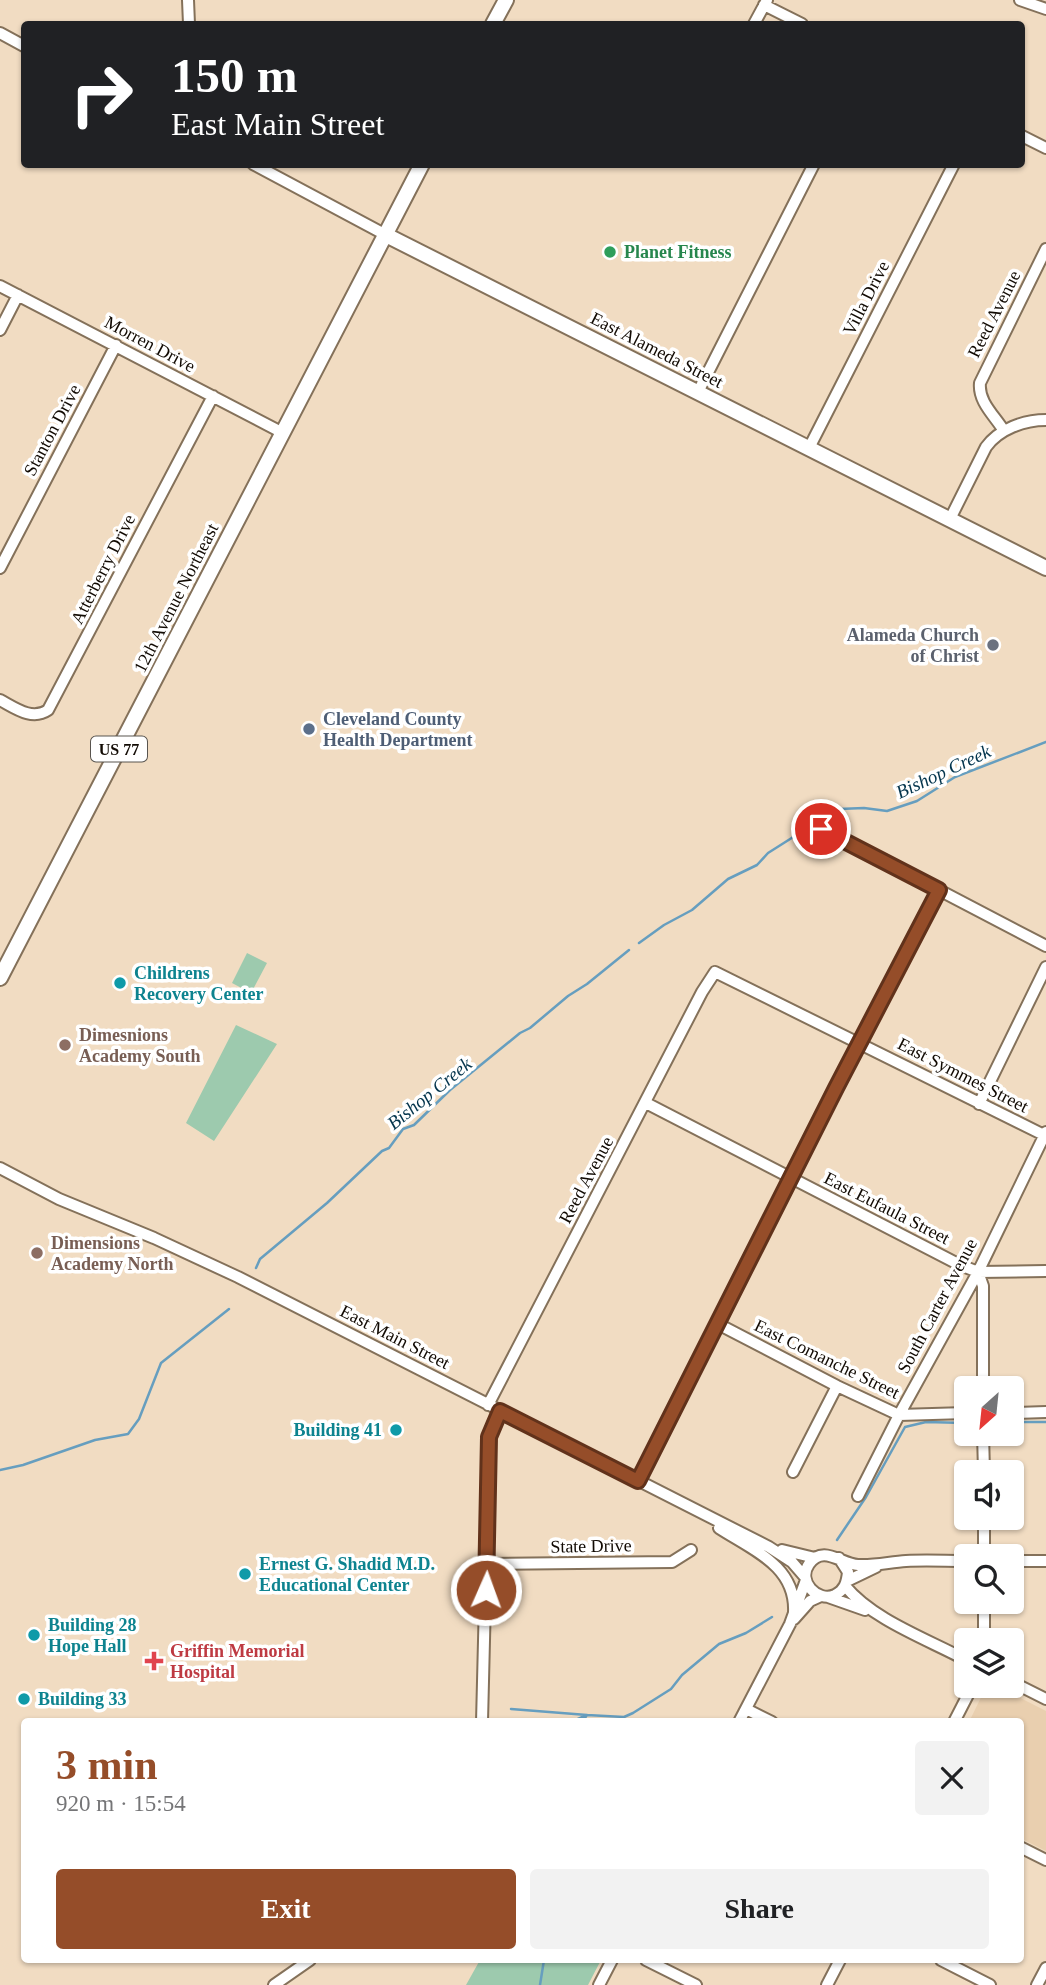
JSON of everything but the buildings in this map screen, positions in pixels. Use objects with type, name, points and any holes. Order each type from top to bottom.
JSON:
[{"type":"main road","points":[[496,21],[506,0]]},
{"type":"main road","name":"US 77","points":[[386,235],[420,168]]},
{"type":"main road","name":"East Alameda Street","points":[[386,235],[1046,568]]},
{"type":"main road","name":"12th Avenue Northeast","points":[[0,978],[386,235]]},
{"type":"street","points":[[188,0],[189,21]]},
{"type":"street","points":[[1020,0],[1046,9]]},
{"type":"street","points":[[756,21],[766,3],[797,21]]},
{"type":"street","points":[[0,33],[21,44]]},
{"type":"street","points":[[1025,138],[1046,148]]},
{"type":"street","name":"East Alameda Street","points":[[260,168],[386,235]]},
{"type":"street","points":[[698,392],[812,168]]},
{"type":"street","name":"Villa Drive","points":[[809,448],[952,168]]},
{"type":"street","name":"Reed Avenue","points":[[1004,431],[980,394],[980,383],[1046,249]]},
{"type":"street","name":"Morren Drive","points":[[0,286],[284,433]]},
{"type":"street","points":[[0,330],[18,295]]},
{"type":"street","name":"Stanton Drive","points":[[0,568],[116,345]]},
{"type":"street","name":"Atterberry Drive","points":[[0,700],[30,715],[48,710],[212,396]]},
{"type":"street","points":[[950,519],[989,443],[1004,431],[1028,421],[1046,420]]},
{"type":"street","points":[[811,830],[828,832],[1046,946]]},
{"type":"street","points":[[638,1481],[939,890]]},
{"type":"street","points":[[979,1104],[1046,967]]},
{"type":"street","name":"Reed Avenue","points":[[488,1405],[702,992],[715,972]]},
{"type":"street","name":"East Symmes Street","points":[[715,972],[979,1104],[1045,1134]]},
{"type":"street","name":"East Eufaula Street","points":[[646,1104],[960,1265],[978,1272],[1046,1270]]},
{"type":"street","name":"South Carter Avenue","points":[[858,1496],[899,1415],[978,1272],[1045,1134]]},
{"type":"street","name":"East Main Street","points":[[0,1168],[59,1199],[239,1277],[769,1547],[792,1562],[806,1578]]},
{"type":"street","points":[[978,1272],[983,1286],[983,1376]]},
{"type":"street","name":"East Comanche Street","points":[[718,1324],[899,1415],[954,1413]]},
{"type":"street","points":[[793,1472],[837,1386]]},
{"type":"street","points":[[482,1718],[489,1437],[500,1411]]},
{"type":"street","points":[[1024,1413],[1046,1412]]},
{"type":"street","points":[[676,1500],[777,1566],[792,1590],[794,1612]]},
{"type":"street","name":"East Main Street","points":[[769,1547],[815,1558]]},
{"type":"street","name":"State Drive","points":[[487,1564],[671,1562],[691,1550]]},
{"type":"street","points":[[741,1718],[790,1624],[807,1569],[815,1558],[827,1554],[847,1563],[860,1565],[954,1561]]},
{"type":"street","points":[[839,1558],[845,1565],[846,1583],[855,1598],[873,1612]]},
{"type":"street","points":[[1024,1561],[1046,1561]]},
{"type":"street","points":[[790,1624],[810,1601],[836,1594],[846,1583],[883,1563]]},
{"type":"street","points":[[806,1578],[809,1587],[825,1596],[873,1612],[954,1654]]},
{"type":"street","points":[[1024,1688],[1046,1699]]},
{"type":"street","points":[[956,1718],[966,1698]]},
{"type":"street","points":[[746,1709],[764,1718]]},
{"type":"street","points":[[1024,1849],[1046,1860]]},
{"type":"street","points":[[274,1985],[306,1963]]},
{"type":"street","points":[[599,1985],[610,1963]]},
{"type":"street","points":[[652,1963],[696,1985]]},
{"type":"street","points":[[827,1985],[838,1963]]},
{"type":"street","points":[[947,1963],[990,1985]]},
{"type":"street","points":[[1037,1985],[1046,1968]]},
{"type":"shaded area","points":[[981,1698],[1020,1698],[1046,1711],[1046,1851],[1024,1840],[1024,1718],[971,1718]]},
{"type":"green space","points":[[247,953],[267,963],[251,993],[232,983]]},
{"type":"green space","points":[[236,1025],[277,1044],[214,1141],[186,1123]]},
{"type":"green space","points":[[478,1963],[599,1963],[588,1985],[466,1985]]},
{"type":"waterway","name":"Bishop Creek","points":[[639,943],[692,910],[728,879],[757,865],[768,853],[798,834],[814,819],[839,809],[887,811],[917,801],[955,777],[1046,742]]},
{"type":"waterway","name":"Bishop Creek","points":[[256,1268],[260,1259],[327,1203],[382,1151],[389,1148],[403,1129],[414,1125],[450,1090],[520,1033],[629,950]]},
{"type":"waterway","name":"Bishop Creek","points":[[0,1470],[23,1465],[95,1440],[128,1434],[139,1419],[161,1363],[229,1309]]},
{"type":"waterway","points":[[837,1540],[866,1497],[905,1427],[926,1422],[954,1423]]},
{"type":"waterway","points":[[1024,1422],[1046,1422]]},
{"type":"waterway","points":[[580,1718],[587,1715],[624,1717],[633,1713],[671,1689],[682,1675],[719,1644],[746,1633],[772,1617]]},
{"type":"waterway","points":[[511,1709],[587,1715],[585,1718]]},
{"type":"waterway","points":[[540,1985],[544,1963]]},
{"type":"place","name":"Planet Fitness","points":[[610,252]]},
{"type":"place","name":"Alameda Church of Christ","points":[[993,645]]},
{"type":"place","name":"Cleveland County Health Department","points":[[309,729]]},
{"type":"place","name":"Childrens Recovery Center","points":[[120,983]]},
{"type":"place","name":"Dimesnions Academy South","points":[[65,1045]]},
{"type":"place","name":"Dimensions Academy North","points":[[37,1253]]},
{"type":"place","name":"Building 41","points":[[396,1430]]},
{"type":"place","name":"Ernest G. Shadid M.D. Educational Center","points":[[245,1574]]},
{"type":"place","name":"Building 28 Hope Hall","points":[[34,1635]]},
{"type":"place","name":"Griffin Memorial Hospital","points":[[154,1661]]},
{"type":"place","name":"Building 33","points":[[24,1699]]},
{"type":"route","points":[[486,1590],[489,1437],[500,1411],[638,1481],[939,890],[821,829]]}]
